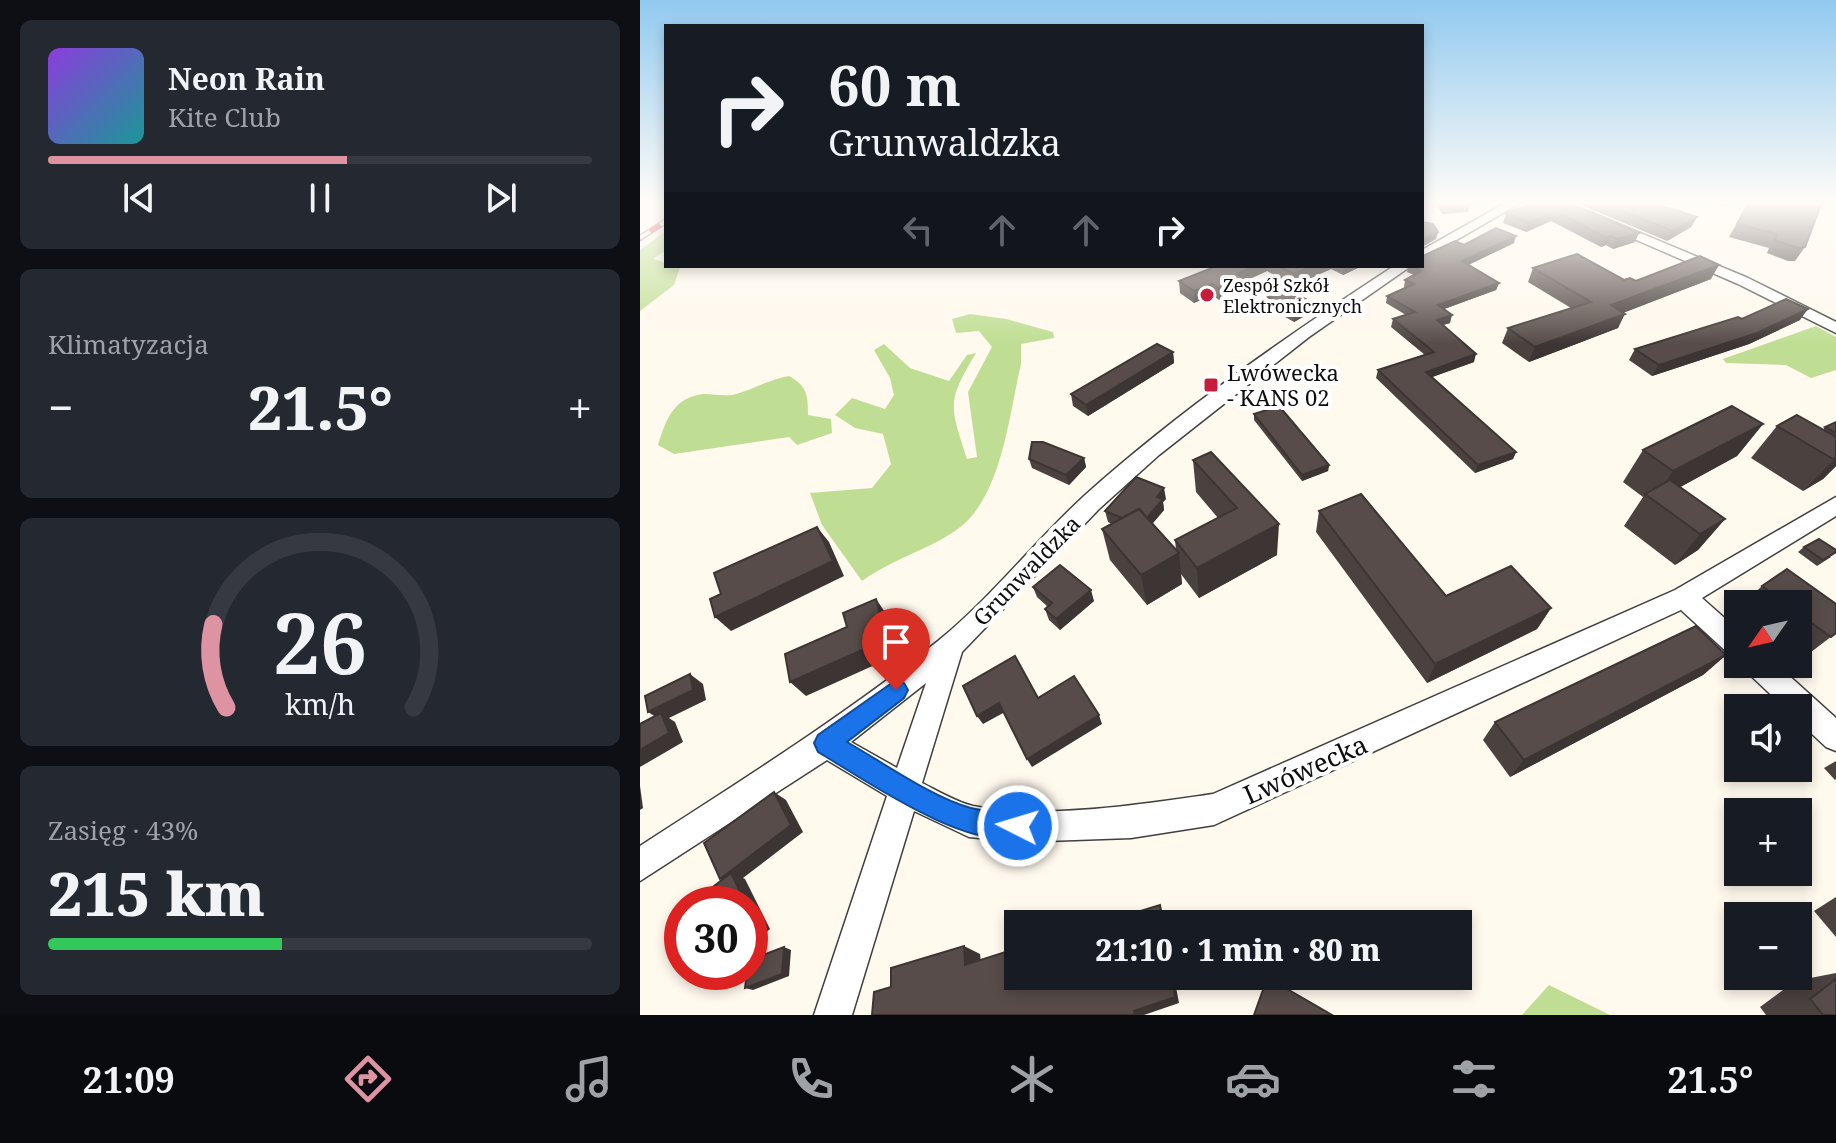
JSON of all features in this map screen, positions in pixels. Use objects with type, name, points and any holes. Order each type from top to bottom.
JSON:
[{"type":"street","points":[[1669,249],[1730,275],[1836,328]]},
{"type":"street","name":"Grunwaldzka","points":[[640,865],[826,743],[951,646],[1091,503],[1152,450],[1303,333],[1401,268]]},
{"type":"street","name":"Lwówecka","points":[[826,743],[906,790],[969,821],[1018,826],[1131,822],[1214,809],[1684,597],[1836,505]]},
{"type":"street","points":[[1684,597],[1724,633]]},
{"type":"street","points":[[833,1015],[951,646]]},
{"type":"street","points":[[1772,678],[1836,737]]},
{"type":"green space","points":[[664,249],[653,259],[664,262],[664,268],[680,268],[674,285],[640,311],[640,250]]},
{"type":"green space","points":[[970,314],[1006,319],[1053,332],[1054,338],[1021,344],[1021,364],[1002,453],[985,496],[974,514],[949,535],[862,581],[822,525],[810,493],[872,488],[891,464],[883,434],[855,428],[835,415],[852,398],[885,409],[894,395],[890,378],[874,350],[884,344],[910,368],[949,381],[967,355],[976,353],[955,394],[954,415],[967,459],[977,457],[968,392],[992,347],[979,331],[956,333],[952,319]]},
{"type":"green space","points":[[1816,326],[1836,337],[1836,370],[1811,378],[1786,365],[1726,363],[1723,359]]},
{"type":"green space","points":[[789,376],[805,392],[808,415],[831,419],[832,433],[797,445],[789,437],[674,454],[658,445],[668,418],[685,400],[704,394],[736,394]]},
{"type":"green space","points":[[1549,985],[1610,1015],[1522,1015]]},
{"type":"building","points":[[1437,249],[1487,249],[1462,261],[1499,283],[1438,305],[1452,315],[1437,320],[1476,354],[1426,372],[1516,452],[1478,465],[1378,370],[1434,352],[1393,319],[1415,312],[1387,296],[1414,284],[1405,280],[1421,271],[1415,268],[1424,268],[1424,256]]},
{"type":"building","points":[[1577,254],[1624,280],[1630,278],[1636,281],[1700,256],[1719,265],[1611,305],[1625,314],[1535,347],[1508,328],[1591,302],[1533,268]]},
{"type":"building","points":[[1212,268],[1250,268],[1237,274],[1243,278],[1218,288],[1212,284],[1194,291],[1179,281]]},
{"type":"building","points":[[1283,268],[1308,268],[1294,274]]},
{"type":"building","points":[[1285,288],[1311,302],[1295,311],[1268,297]]},
{"type":"building","points":[[1786,299],[1808,309],[1757,333],[1659,365],[1635,349],[1738,317],[1742,319]]},
{"type":"building","points":[[1157,344],[1173,352],[1086,405],[1071,394]]},
{"type":"building","points":[[1279,406],[1329,465],[1302,475],[1254,414]]},
{"type":"building","points":[[1732,406],[1763,424],[1673,471],[1643,450]]},
{"type":"building","points":[[1797,415],[1836,437],[1836,458],[1777,426]]},
{"type":"building","points":[[1836,422],[1836,433],[1825,427]]},
{"type":"building","points":[[1032,442],[1043,442],[1084,458],[1066,475],[1029,459]]},
{"type":"building","points":[[1211,452],[1279,524],[1197,568],[1175,540],[1237,508],[1193,460]]},
{"type":"building","points":[[1136,477],[1164,488],[1157,497],[1163,499],[1147,518],[1139,509],[1122,518],[1105,511]]},
{"type":"building","points":[[1670,480],[1725,519],[1700,534],[1645,494]]},
{"type":"building","points":[[1361,494],[1446,596],[1511,566],[1551,608],[1435,664],[1319,511]]},
{"type":"building","points":[[1139,509],[1179,553],[1141,575],[1102,529]]},
{"type":"building","points":[[817,527],[833,561],[715,617],[710,599],[721,594],[714,573]]},
{"type":"building","points":[[1819,539],[1836,552],[1823,560],[1804,547]]},
{"type":"building","points":[[1060,565],[1091,590],[1056,619],[1045,609],[1052,603],[1033,587]]},
{"type":"building","points":[[1787,569],[1836,604],[1836,633],[1831,637],[1812,623],[1812,590],[1767,590],[1762,586]]},
{"type":"building","points":[[876,599],[887,639],[790,682],[785,654],[847,627],[843,613]]},
{"type":"building","points":[[1696,626],[1724,653],[1724,656],[1524,760],[1495,722]]},
{"type":"building","points":[[1015,656],[1038,698],[1074,676],[1099,715],[1027,759],[999,703],[977,716],[963,686]]},
{"type":"building","points":[[690,674],[693,690],[648,712],[645,696]]},
{"type":"building","points":[[661,713],[669,733],[640,750],[640,724]]},
{"type":"building","points":[[774,792],[791,825],[720,879],[704,843]]},
{"type":"building","points":[[731,873],[737,886],[714,886]]},
{"type":"building","points":[[1160,905],[1161,910],[1144,910]]},
{"type":"building","points":[[964,946],[965,965],[1004,952],[1004,990],[1174,990],[1175,997],[1134,1011],[1135,1015],[872,1015],[874,992],[891,987],[891,968]]},
{"type":"building","points":[[784,947],[782,974],[768,979],[768,953]]},
{"type":"building","points":[[1836,979],[1836,1015],[1823,1015],[1810,999]]},
{"type":"building","points":[[1263,990],[1289,990],[1332,1015],[1254,1015]]},
{"type":"place","name":"Zespół Szkół Elektronicznych","points":[[1207,295]]},
{"type":"place","name":"Lwówecka - KANS 02","points":[[1211,385]]},
{"type":"route","points":[[896,690],[826,743],[914,795],[969,821],[1018,826]]}]
